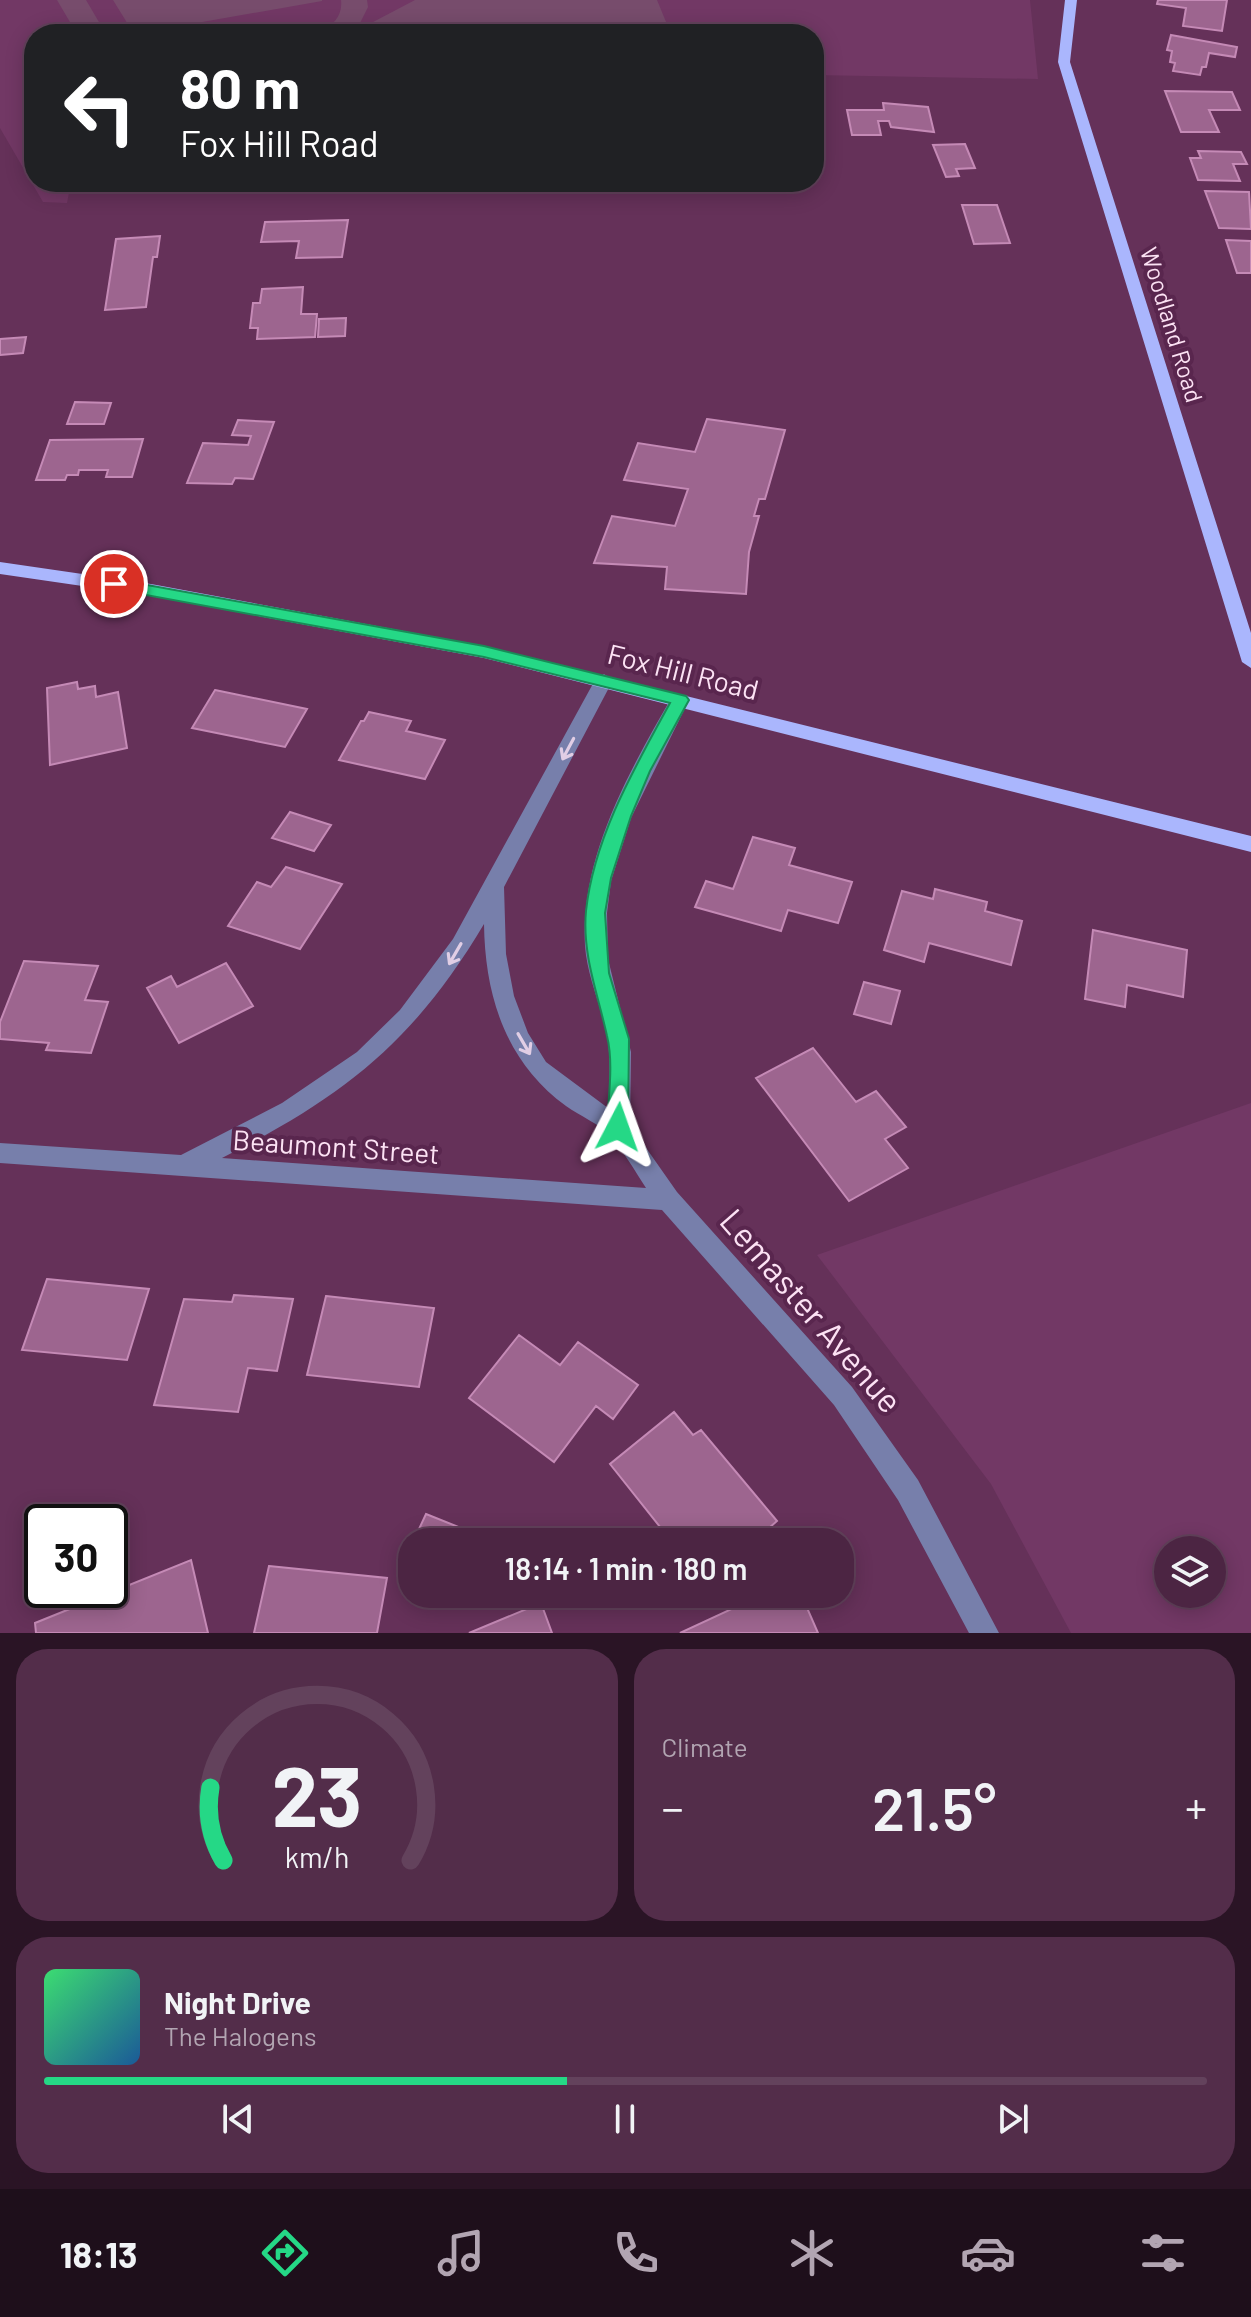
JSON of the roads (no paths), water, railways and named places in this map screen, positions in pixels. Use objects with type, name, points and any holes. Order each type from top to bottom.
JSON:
[{"type":"main road","name":"Woodland Road","points":[[1071,0],[1064,62],[1251,662]]},
{"type":"main road","name":"Fox Hill Road","points":[[0,568],[287,614],[484,652],[1251,844]]},
{"type":"street","name":"Lemaster Avenue","points":[[180,1167],[259,1129],[310,1098],[386,1039],[444,974],[604,680]]},
{"type":"street","points":[[618,1127],[619,1039],[599,973],[595,913],[608,857],[622,816],[680,700]]},
{"type":"street","name":"Lemaster Avenue","points":[[494,887],[495,954],[503,996],[518,1036],[538,1069],[574,1099],[618,1127],[668,1200],[802,1346],[877,1441],[951,1567],[985,1633]]},
{"type":"street","name":"Beaumont Street","points":[[0,1153],[668,1200]]}]
